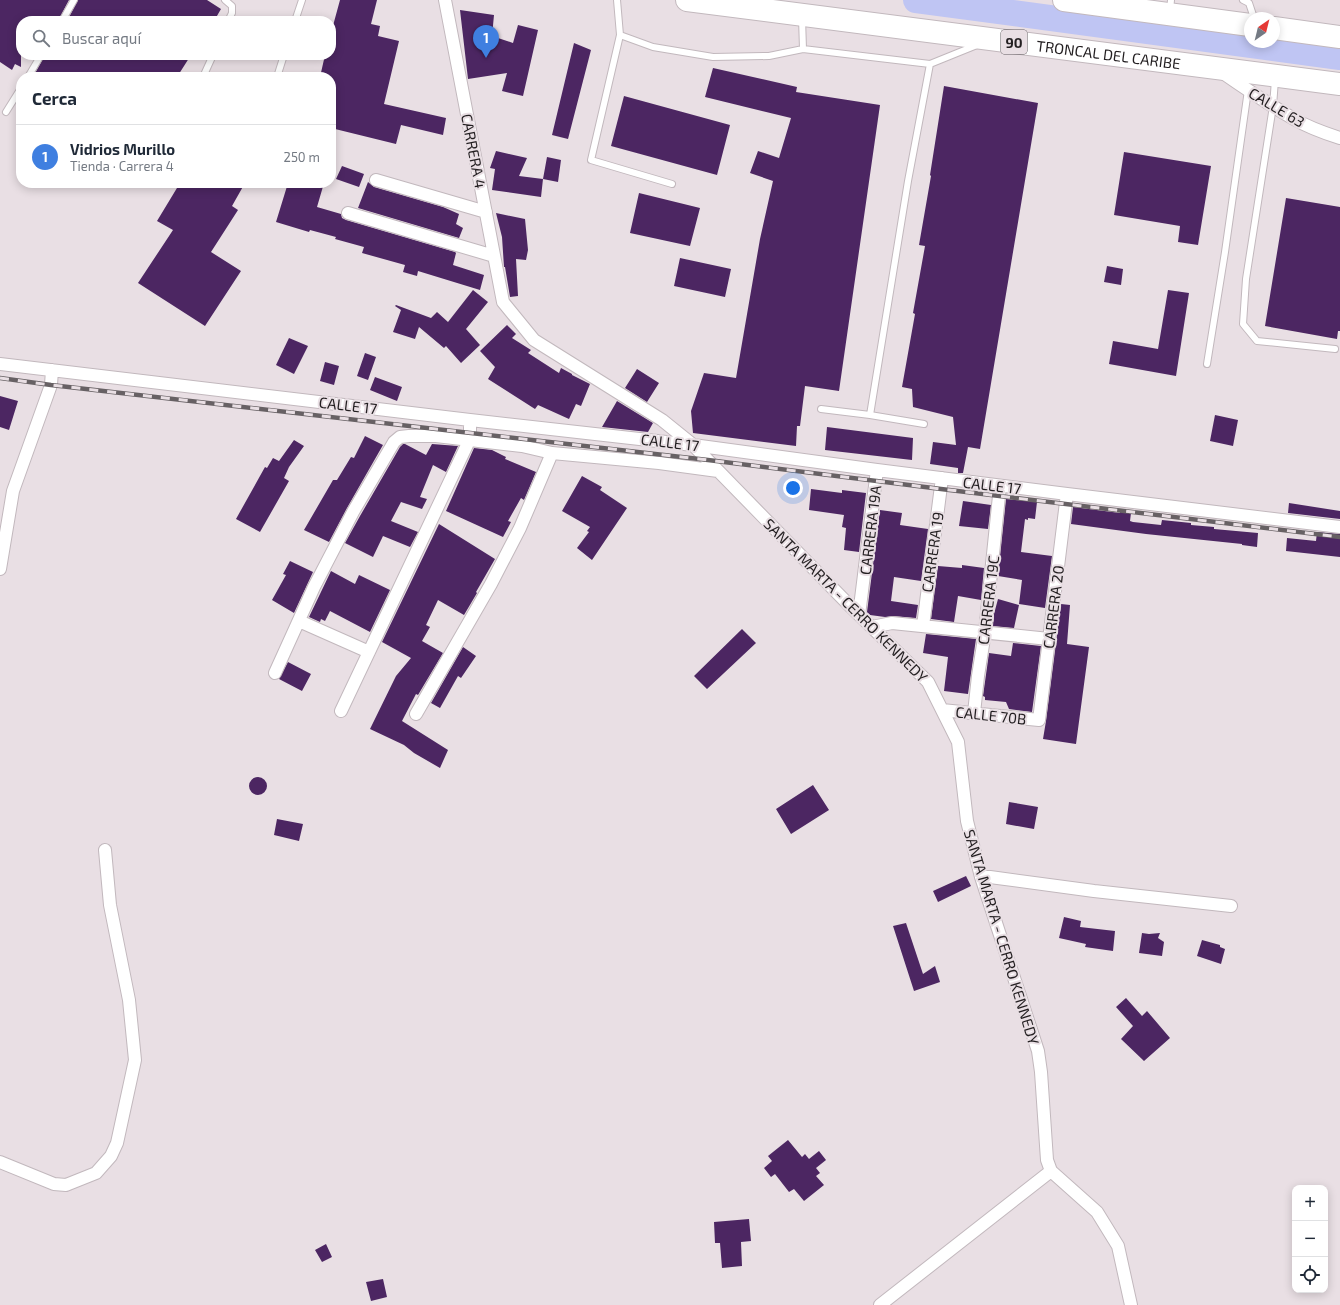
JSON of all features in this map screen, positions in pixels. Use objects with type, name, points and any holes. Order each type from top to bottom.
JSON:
[{"type":"highway","name":"TRONCAL DEL CARIBE","points":[[687,0],[1340,84]]},
{"type":"highway","points":[[1064,0],[1156,6],[1244,24]]},
{"type":"highway","points":[[1280,29],[1340,37]]},
{"type":"street","name":"CARRERA 4","points":[[445,0],[503,302]]},
{"type":"street","name":"CALLE 63","points":[[1218,69],[1294,120],[1340,138]]},
{"type":"street","points":[[376,180],[486,212]]},
{"type":"street","points":[[348,213],[494,256]]},
{"type":"street","name":"SANTA MARTA - CERRO KENNEDY","points":[[503,302],[534,340],[662,420],[693,445],[859,615],[928,682],[958,742],[967,821],[981,877],[1038,1052],[1042,1072],[1047,1160],[1051,1172]]},
{"type":"street","name":"CALLE 17","points":[[0,364],[693,445],[1000,486],[1340,527]]},
{"type":"street","points":[[0,569],[13,491],[51,385],[52,370]]},
{"type":"street","points":[[341,711],[468,445],[470,420]]},
{"type":"street","points":[[275,673],[314,587],[353,512],[394,442],[400,437],[436,436],[522,446],[552,453],[659,463],[718,471]]},
{"type":"street","points":[[416,714],[491,584],[520,528],[552,453]]},
{"type":"street","name":"CARRERA 19A","points":[[859,615],[877,470]]},
{"type":"street","name":"CARRERA 19","points":[[923,626],[942,478]]},
{"type":"street","name":"CARRERA 19C","points":[[974,713],[985,632],[1000,486]]},
{"type":"street","name":"CARRERA 20","points":[[1039,720],[1067,494]]},
{"type":"street","points":[[298,621],[369,652]]},
{"type":"street","points":[[872,627],[892,624],[923,626],[1049,639]]},
{"type":"street","name":"CALLE 70B","points":[[942,710],[1039,720]]},
{"type":"street","points":[[0,1162],[54,1184],[66,1185],[96,1173],[110,1156],[117,1143],[135,1060],[129,1000],[110,905],[105,850]]},
{"type":"street","points":[[981,877],[990,876],[1094,891],[1231,906]]},
{"type":"street","points":[[880,1305],[1051,1172],[1097,1212],[1118,1246],[1131,1305]]},
{"type":"lane","points":[[65,16],[74,0]]},
{"type":"lane","points":[[225,0],[232,6],[230,16]]},
{"type":"lane","points":[[297,16],[302,0]]},
{"type":"lane","points":[[617,0],[620,35],[591,160],[672,184]]},
{"type":"lane","points":[[1243,0],[1249,3],[1252,12]]},
{"type":"lane","points":[[802,15],[803,48]]},
{"type":"lane","points":[[620,35],[653,47],[713,57],[769,56],[803,48],[930,64],[991,39]]},
{"type":"lane","points":[[31,72],[38,60]]},
{"type":"lane","points":[[205,72],[211,60]]},
{"type":"lane","points":[[279,72],[282,60]]},
{"type":"lane","points":[[870,415],[908,181],[930,64]]},
{"type":"lane","points":[[1276,76],[1273,106],[1246,279],[1243,324],[1257,340],[1335,349]]},
{"type":"lane","points":[[1207,364],[1225,252],[1248,90]]},
{"type":"lane","points":[[6,112],[16,96]]},
{"type":"lane","points":[[821,409],[924,424]]},
{"type":"building","points":[[0,0],[69,0],[61,16],[16,16],[16,60],[21,60],[21,67],[15,64],[12,70],[0,62]]},
{"type":"building","points":[[78,0],[207,0],[221,9],[217,16],[70,16]]},
{"type":"building","points":[[340,0],[377,0],[371,24],[380,26],[378,36],[399,41],[384,104],[446,118],[443,135],[401,125],[396,144],[336,129],[336,72],[321,72],[324,60],[336,60],[336,16]]},
{"type":"building","points":[[460,10],[494,15],[492,36],[513,43],[518,25],[538,30],[523,96],[502,91],[507,73],[468,79]]},
{"type":"building","points":[[574,43],[591,50],[568,139],[552,135]]},
{"type":"building","points":[[42,60],[188,60],[180,72],[36,72]]},
{"type":"building","points":[[713,68],[797,87],[796,92],[880,105],[839,391],[805,386],[800,426],[797,426],[796,446],[693,433],[691,411],[704,373],[736,378],[760,239],[773,181],[750,173],[758,151],[779,158],[791,118],[705,97]]},
{"type":"building","points":[[944,86],[1038,103],[980,449],[968,447],[963,473],[958,473],[958,468],[930,464],[933,442],[956,445],[953,417],[913,407],[912,389],[902,387],[925,246],[919,245]]},
{"type":"building","points":[[624,96],[730,125],[717,175],[611,146]]},
{"type":"building","points":[[496,151],[527,158],[519,176],[543,179],[541,197],[492,190],[495,169],[490,168]]},
{"type":"building","points":[[1124,152],[1211,166],[1198,245],[1178,242],[1180,226],[1114,215]]},
{"type":"building","points":[[547,157],[561,160],[558,182],[543,179]]},
{"type":"building","points":[[342,166],[364,174],[359,187],[336,179]]},
{"type":"building","points":[[368,182],[374,187],[443,207],[459,214],[456,224],[463,228],[459,238],[358,208]]},
{"type":"building","points":[[177,188],[242,188],[232,206],[238,210],[211,252],[241,271],[205,326],[138,283],[173,230],[157,221]]},
{"type":"building","points":[[286,188],[323,188],[317,207],[341,214],[342,218],[346,220],[455,252],[453,265],[484,275],[480,290],[418,271],[417,276],[403,272],[405,265],[362,253],[364,247],[335,239],[336,237],[310,230],[309,232],[276,222]]},
{"type":"building","points":[[639,193],[700,208],[690,246],[630,233]]},
{"type":"building","points":[[1286,198],[1340,207],[1340,331],[1338,331],[1337,339],[1265,326]]},
{"type":"building","points":[[496,213],[525,219],[528,250],[526,260],[516,259],[518,296],[510,297],[504,267],[502,237]]},
{"type":"building","points":[[680,258],[731,269],[725,297],[674,286]]},
{"type":"building","points":[[1107,266],[1123,269],[1121,285],[1104,282]]},
{"type":"building","points":[[473,290],[488,302],[466,329],[480,345],[461,363],[446,346],[444,348],[419,327],[415,339],[393,332],[401,310],[395,306],[396,305],[431,318],[437,312],[448,322]]},
{"type":"building","points":[[1168,290],[1189,293],[1176,376],[1109,364],[1113,341],[1158,349]]},
{"type":"building","points":[[507,325],[516,334],[512,338],[531,350],[528,353],[559,373],[561,368],[590,384],[581,406],[576,404],[569,419],[538,405],[535,409],[488,379],[495,367],[480,351]]},
{"type":"building","points":[[289,338],[308,346],[294,374],[276,365]]},
{"type":"building","points":[[365,353],[376,357],[368,380],[357,376]]},
{"type":"building","points":[[325,362],[339,366],[334,385],[320,381]]},
{"type":"building","points":[[637,369],[659,383],[647,402],[625,388]]},
{"type":"building","points":[[375,377],[402,387],[397,401],[370,390]]},
{"type":"building","points":[[0,396],[18,401],[9,430],[0,427]]},
{"type":"building","points":[[617,401],[653,423],[648,432],[602,427]]},
{"type":"building","points":[[1215,415],[1238,420],[1233,446],[1210,441]]},
{"type":"building","points":[[827,427],[913,438],[912,460],[825,450]]},
{"type":"building","points":[[365,436],[383,445],[329,542],[304,530],[333,480],[337,480],[351,457],[354,458]]},
{"type":"building","points":[[294,440],[304,446],[289,467],[284,478],[289,481],[260,532],[236,519],[265,467],[267,468],[273,458],[279,461]]},
{"type":"building","points":[[403,444],[426,455],[432,444],[458,446],[446,472],[433,465],[420,497],[427,499],[422,509],[401,502],[391,521],[418,532],[410,547],[383,536],[373,557],[345,543]]},
{"type":"building","points":[[474,448],[492,450],[506,457],[505,459],[536,472],[524,500],[521,498],[508,521],[511,522],[503,537],[446,511]]},
{"type":"building","points":[[582,476],[602,487],[600,490],[627,508],[592,560],[577,548],[589,532],[587,531],[590,527],[562,511]]},
{"type":"building","points":[[811,489],[842,493],[842,490],[866,493],[859,552],[844,550],[846,528],[842,527],[844,515],[809,510]]},
{"type":"building","points":[[1006,499],[1037,502],[1035,519],[1025,519],[1021,552],[1052,556],[1045,608],[1019,604],[1022,580],[998,576]]},
{"type":"building","points":[[963,501],[991,505],[988,529],[959,526]]},
{"type":"building","points":[[1289,503],[1340,511],[1340,519],[1288,513]]},
{"type":"building","points":[[1073,507],[1131,513],[1130,521],[1133,522],[1161,525],[1162,520],[1191,523],[1191,525],[1214,527],[1214,529],[1258,533],[1257,547],[1071,524]]},
{"type":"building","points":[[880,510],[902,513],[900,525],[928,529],[921,581],[894,577],[891,601],[918,605],[916,618],[893,616],[885,617],[870,615],[867,612]]},
{"type":"building","points":[[439,524],[495,559],[464,615],[438,600],[426,625],[430,627],[422,641],[443,653],[418,695],[416,694],[402,721],[448,750],[440,768],[414,753],[404,745],[370,729],[396,676],[411,658],[382,642]]},
{"type":"building","points":[[1317,532],[1340,534],[1340,557],[1286,551],[1287,538],[1316,541]]},
{"type":"building","points":[[290,561],[313,572],[294,613],[272,600],[286,575],[283,574]]},
{"type":"building","points":[[962,565],[984,568],[981,600],[958,596],[954,622],[931,619],[938,566],[962,568]]},
{"type":"building","points":[[331,571],[355,584],[359,575],[390,590],[370,632],[330,611],[325,621],[321,619],[320,622],[309,617]]},
{"type":"building","points":[[998,599],[1019,605],[1014,628],[993,626],[994,614]]},
{"type":"building","points":[[1061,604],[1070,605],[1067,644],[1089,647],[1076,744],[1043,739]]},
{"type":"building","points":[[742,629],[756,643],[707,689],[694,676]]},
{"type":"building","points":[[926,634],[976,639],[968,694],[944,691],[948,657],[923,653]]},
{"type":"building","points":[[1013,643],[1041,646],[1032,712],[1009,709],[1006,702],[985,700],[985,697],[983,696],[989,653],[1011,656]]},
{"type":"building","points":[[463,647],[476,656],[461,678],[458,676],[440,708],[431,703]]},
{"type":"building","points":[[288,662],[311,674],[302,691],[279,679]]},
{"type":"building","points":[[254,777],[262,777],[267,782],[265,793],[262,795],[254,795],[249,790],[249,782]]},
{"type":"building","points":[[813,785],[829,810],[791,834],[776,809]]},
{"type":"building","points":[[1009,802],[1038,807],[1034,829],[1006,824]]},
{"type":"building","points":[[277,819],[303,824],[299,841],[274,835]]},
{"type":"building","points":[[966,876],[971,886],[938,902],[933,891]]},
{"type":"building","points":[[1064,917],[1081,921],[1080,927],[1115,931],[1113,951],[1085,947],[1086,944],[1059,938]]},
{"type":"building","points":[[906,923],[923,974],[935,966],[940,982],[914,991],[893,926]]},
{"type":"building","points":[[1142,933],[1160,933],[1158,938],[1164,942],[1162,956],[1139,953]]},
{"type":"building","points":[[1202,940],[1220,945],[1220,947],[1225,949],[1221,964],[1197,956]]},
{"type":"building","points":[[1126,998],[1142,1016],[1147,1011],[1170,1038],[1144,1061],[1121,1039],[1133,1026],[1116,1007]]},
{"type":"building","points":[[788,1140],[802,1157],[805,1154],[809,1159],[819,1151],[826,1160],[816,1168],[820,1173],[816,1176],[824,1185],[804,1201],[794,1189],[789,1192],[775,1174],[771,1177],[764,1168],[772,1161],[768,1156]]},
{"type":"building","points":[[749,1219],[751,1241],[741,1242],[742,1266],[722,1268],[720,1243],[715,1243],[714,1222]]},
{"type":"building","points":[[326,1244],[332,1257],[322,1262],[315,1250]]},
{"type":"building","points":[[383,1279],[387,1297],[371,1301],[366,1282]]},
{"type":"waterway","points":[[916,0],[1340,57]]},
{"type":"railway","points":[[0,378],[708,460],[1340,537]]},
{"type":"place","name":"Vidrios Murillo","points":[[486,58]]}]
